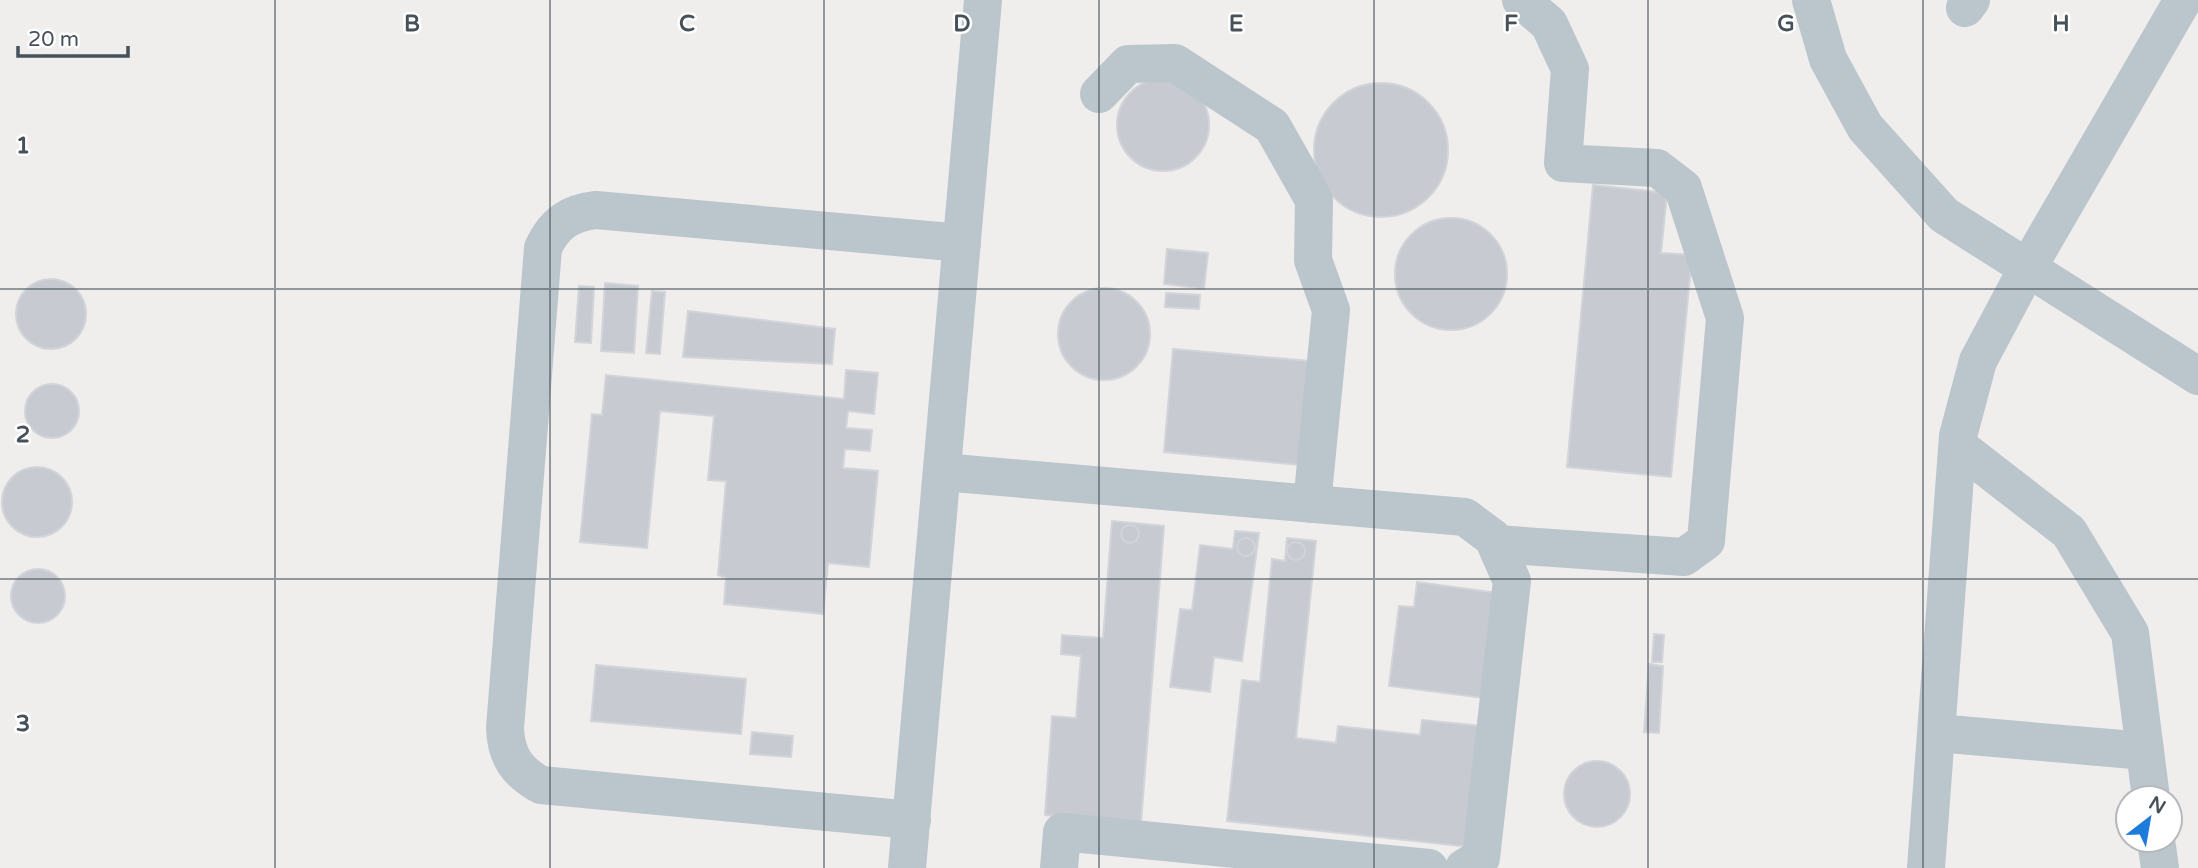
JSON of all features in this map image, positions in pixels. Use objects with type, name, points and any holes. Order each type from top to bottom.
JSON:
[{"type":"lane","points":[[907,868],[983,0]]},
{"type":"lane","points":[[1496,544],[1684,557],[1706,541],[1724,318],[1683,188],[1657,168],[1563,163],[1570,69],[1549,24],[1521,0]]},
{"type":"lane","points":[[1811,0],[1828,60],[1864,127],[1944,215],[2198,376]]},
{"type":"lane","points":[[1926,868],[1958,446],[1978,361],[2027,269],[2183,0]]},
{"type":"lane","points":[[1099,94],[1128,64],[1175,62],[1272,125],[1314,200],[1312,260],[1331,310],[1312,504]]},
{"type":"lane","points":[[912,820],[541,785],[524,776],[514,764],[506,747],[505,728],[543,248],[551,232],[563,220],[578,212],[596,210],[962,243]]},
{"type":"lane","points":[[1958,446],[2069,532],[2130,634],[2149,784]]},
{"type":"lane","points":[[942,472],[1465,517],[1493,538],[1512,582],[1481,858],[1464,868]]},
{"type":"lane","points":[[1937,733],[2145,751]]},
{"type":"lane","points":[[1059,868],[1062,832],[1429,868]]},
{"type":"building","points":[[1163,79],[1180,83],[1195,93],[1205,108],[1209,125],[1205,142],[1195,157],[1180,167],[1163,171],[1146,167],[1131,157],[1121,142],[1117,125],[1121,108],[1131,93],[1146,83]]},
{"type":"building","points":[[1381,83],[1407,88],[1428,103],[1443,124],[1448,150],[1443,176],[1428,197],[1407,212],[1381,217],[1355,212],[1334,197],[1319,176],[1314,150],[1319,124],[1334,103],[1355,88]]},
{"type":"building","points":[[1593,185],[1667,193],[1661,253],[1692,255],[1671,477],[1567,467]]},
{"type":"building","points":[[1451,218],[1473,222],[1491,234],[1503,252],[1507,274],[1503,296],[1491,314],[1473,326],[1451,330],[1429,326],[1411,314],[1399,296],[1395,274],[1399,252],[1411,234],[1429,222]]},
{"type":"building","points":[[1167,249],[1208,253],[1204,289],[1164,284]]},
{"type":"building","points":[[58,279],[71,285],[80,294],[84,300],[84,328],[76,339],[65,347],[44,349],[26,339],[18,328],[16,307],[26,289],[37,281]]},
{"type":"building","points":[[605,283],[638,286],[634,353],[601,351]]},
{"type":"building","points":[[579,286],[594,287],[591,343],[575,342]]},
{"type":"building","points":[[1104,288],[1122,292],[1137,301],[1146,316],[1150,334],[1146,352],[1137,367],[1122,376],[1104,380],[1086,376],[1071,367],[1062,352],[1058,334],[1062,316],[1071,301],[1086,292]]},
{"type":"building","points":[[652,291],[665,292],[660,354],[646,353]]},
{"type":"building","points":[[1166,293],[1200,295],[1199,309],[1165,307]]},
{"type":"building","points":[[688,311],[835,329],[832,364],[683,357]]},
{"type":"building","points":[[1173,349],[1309,361],[1300,465],[1164,452]]},
{"type":"building","points":[[846,370],[878,373],[874,414],[848,411],[846,428],[872,430],[870,451],[845,449],[843,468],[878,471],[869,567],[828,563],[823,614],[724,604],[726,578],[718,575],[726,481],[708,480],[714,416],[660,411],[647,548],[580,542],[592,414],[602,415],[606,375],[844,399]]},
{"type":"building","points":[[52,384],[71,392],[79,411],[71,430],[52,438],[33,430],[25,411],[33,392]]},
{"type":"building","points":[[37,467],[62,477],[72,502],[62,527],[37,537],[12,527],[2,502],[12,477]]},
{"type":"building","points":[[1112,521],[1164,526],[1141,823],[1045,815],[1052,716],[1076,718],[1081,656],[1061,654],[1062,635],[1103,638]]},
{"type":"building","points":[[1130,525],[1136,528],[1139,534],[1136,540],[1130,543],[1124,540],[1121,534],[1124,528]]},
{"type":"building","points":[[1235,531],[1259,533],[1242,661],[1214,657],[1210,692],[1170,687],[1180,609],[1192,610],[1200,545],[1233,549]]},
{"type":"building","points":[[1246,538],[1252,541],[1255,547],[1252,553],[1246,556],[1240,553],[1237,547],[1240,541]]},
{"type":"building","points":[[1287,538],[1316,541],[1296,738],[1336,743],[1338,726],[1420,735],[1422,720],[1482,726],[1470,847],[1227,821],[1242,680],[1260,682],[1272,559],[1285,561]]},
{"type":"building","points":[[1296,542],[1302,545],[1305,551],[1302,557],[1296,560],[1290,557],[1287,551],[1290,545]]},
{"type":"building","points":[[43,569],[53,573],[61,581],[65,596],[61,611],[53,619],[33,623],[23,619],[15,611],[11,591],[15,581],[23,573]]},
{"type":"building","points":[[1417,582],[1498,593],[1484,698],[1389,686],[1399,606],[1414,607]]},
{"type":"building","points":[[1654,634],[1664,635],[1662,662],[1652,662]]},
{"type":"building","points":[[1649,664],[1663,666],[1659,733],[1644,732]]},
{"type":"building","points":[[596,665],[746,679],[741,734],[591,721]]},
{"type":"building","points":[[752,732],[793,736],[791,757],[750,754]]},
{"type":"building","points":[[1597,761],[1620,771],[1630,794],[1620,817],[1597,827],[1574,817],[1564,794],[1574,771]]}]
